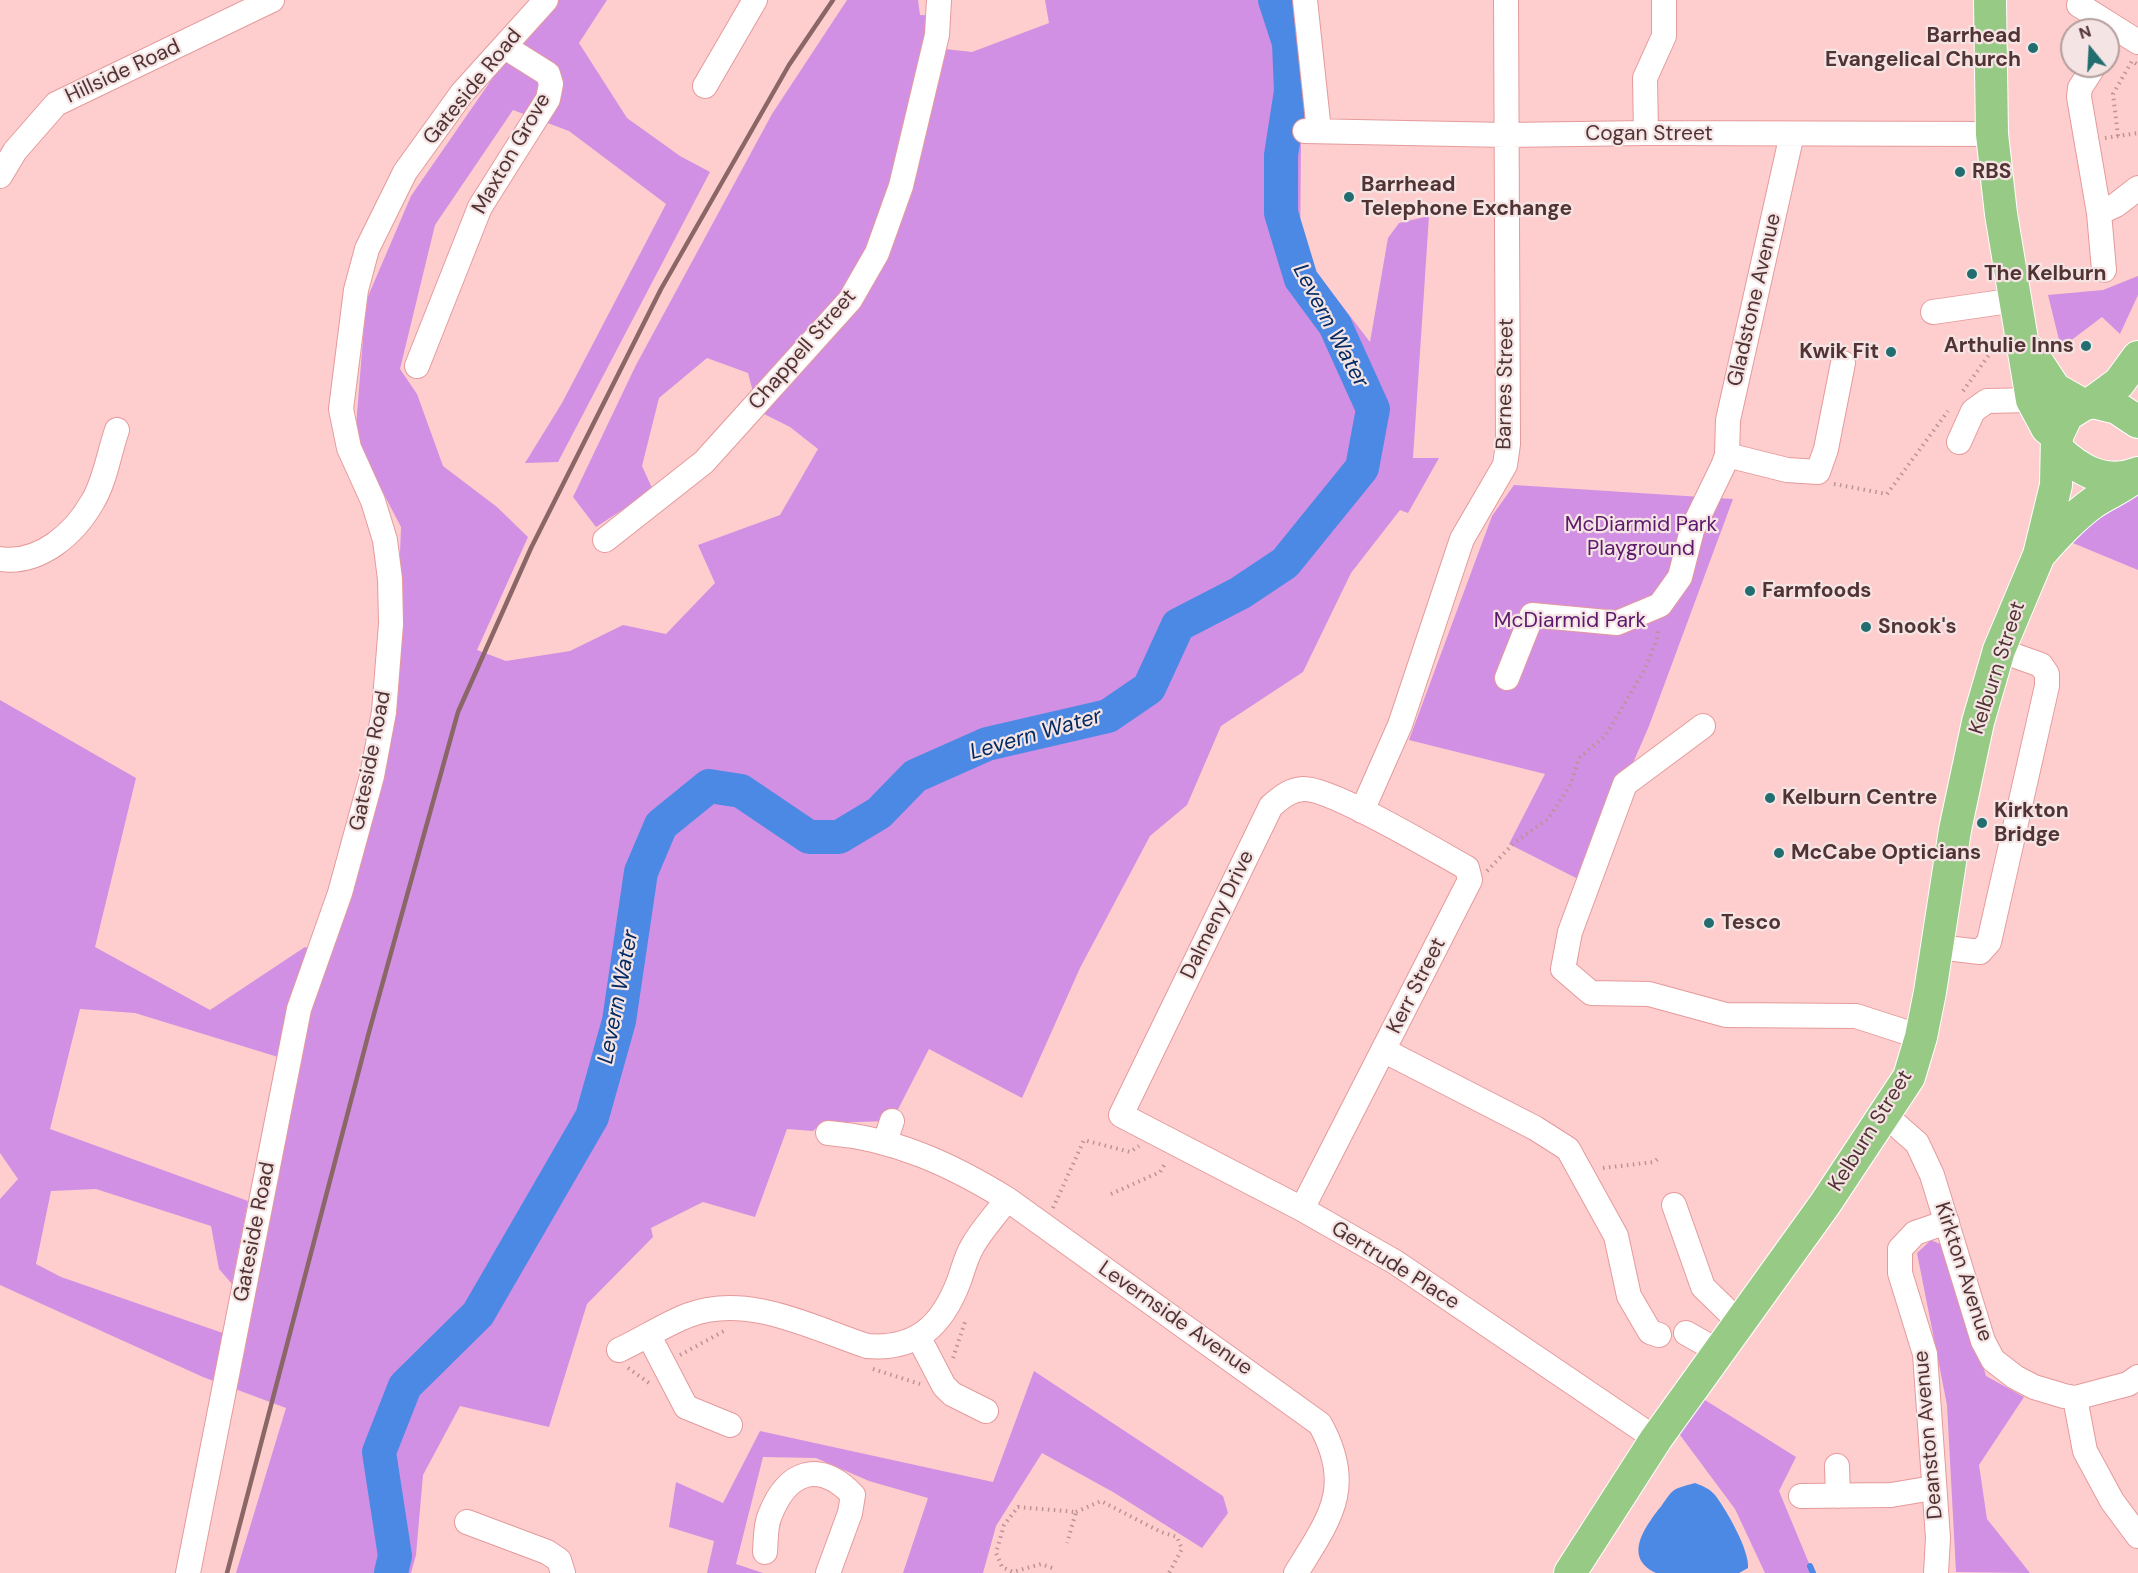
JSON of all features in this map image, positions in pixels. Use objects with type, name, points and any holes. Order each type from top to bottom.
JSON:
[{"type":"main road","points":[[1990,0],[1992,134],[2001,214],[2032,400],[2072,464],[2091,474],[2120,478],[2138,474]]},
{"type":"main road","points":[[2024,345],[2055,389],[2088,404],[2117,408],[2138,422]]},
{"type":"main road","points":[[2057,443],[2067,415],[2088,404],[2119,382],[2138,357]]},
{"type":"main road","name":"Kelburn Street","points":[[1570,1573],[1656,1439],[1885,1115],[1909,1077],[1921,1037],[1938,947],[1955,830],[1978,722],[1999,650],[2039,555],[2056,485],[2057,443]]},
{"type":"main road","name":"Kelburn Street","points":[[2039,555],[2081,513],[2127,484],[2138,474]]},
{"type":"street","name":"Hillside Road","points":[[0,176],[15,151],[56,104],[272,0]]},
{"type":"street","name":"Gateside Road","points":[[188,1573],[299,1009],[340,893],[372,776],[384,712],[391,624],[387,559],[373,501],[349,448],[341,409],[356,290],[367,249],[405,172],[462,93],[546,0]]},
{"type":"street","points":[[705,86],[755,0]]},
{"type":"street","name":"Chappell Street","points":[[605,540],[704,462],[850,300],[877,253],[901,186],[937,35],[939,0]]},
{"type":"street","name":"Cogan Street","points":[[1305,0],[1312,131],[1507,135],[1992,134]]},
{"type":"street","name":"Barnes Street","points":[[1362,811],[1400,725],[1462,539],[1505,465],[1508,444],[1506,0]]},
{"type":"street","points":[[1646,133],[1645,78],[1664,36],[1664,0]]},
{"type":"street","points":[[2079,5],[2121,39]]},
{"type":"street","name":"Maxton Grove","points":[[416,352],[480,207],[548,99],[551,84],[548,74],[505,47]]},
{"type":"street","points":[[2086,78],[2080,88],[2104,270]]},
{"type":"street","name":"Gladstone Avenue","points":[[1725,460],[1725,431],[1792,134]]},
{"type":"street","points":[[2098,213],[2116,205],[2138,188]]},
{"type":"street","points":[[1933,312],[2016,300]]},
{"type":"street","points":[[1507,678],[1532,615],[1617,623],[1660,605],[1680,577],[1692,530],[1725,460],[1787,470],[1818,472],[1826,449],[1843,363]]},
{"type":"street","points":[[1959,442],[1973,411],[1987,401],[2032,400]]},
{"type":"street","points":[[0,559],[42,552],[72,531],[94,500],[107,443]]},
{"type":"street","points":[[1938,947],[1980,952],[1989,942],[2047,686],[2047,674],[2041,665],[1999,650]]},
{"type":"street","points":[[1703,726],[1625,784],[1570,932],[1563,969],[1591,993],[1649,994],[1726,1015],[1856,1016],[1921,1037]]},
{"type":"street","name":"Dalmeny Drive","points":[[1121,1115],[1271,806],[1289,792],[1304,789],[1322,793],[1362,811]]},
{"type":"street","points":[[1362,811],[1467,868],[1470,880]]},
{"type":"street","name":"Kerr Street","points":[[1302,1209],[1470,880]]},
{"type":"street","points":[[1383,1050],[1535,1128],[1568,1149],[1616,1236],[1629,1296],[1650,1332],[1659,1335]]},
{"type":"street","name":"Gertrude Place","points":[[1121,1115],[1302,1209],[1395,1262],[1656,1439]]},
{"type":"street","name":"Kirkton Avenue","points":[[1885,1115],[1917,1143],[1932,1175],[1983,1341],[1994,1360],[2015,1377],[2034,1387],[2074,1398],[2128,1384],[2138,1377]]},
{"type":"street","name":"Levernside Avenue","points":[[828,1132],[889,1132],[1007,1199],[1044,1228],[1320,1424],[1335,1453],[1336,1490],[1330,1517],[1296,1573]]},
{"type":"street","points":[[619,1350],[689,1315],[722,1307],[757,1310],[867,1346],[885,1348],[919,1338],[940,1318],[958,1284],[971,1248],[1007,1199]]},
{"type":"street","points":[[1674,1205],[1703,1287],[1739,1322]]},
{"type":"street","name":"Deanston Avenue","points":[[1936,1573],[1938,1538],[1925,1354],[1900,1273],[1900,1249],[1915,1233],[1947,1222]]},
{"type":"street","points":[[1686,1333],[1718,1351]]},
{"type":"street","points":[[649,1336],[686,1407],[730,1425]]},
{"type":"street","points":[[919,1338],[944,1386],[952,1394],[986,1411]]},
{"type":"street","points":[[2074,1398],[2085,1451],[2112,1500],[2138,1536]]},
{"type":"street","points":[[1837,1466],[1838,1496]]},
{"type":"street","points":[[765,1552],[769,1516],[786,1485],[799,1476],[811,1472],[843,1485],[853,1496],[850,1513],[828,1573]]},
{"type":"street","points":[[1801,1496],[1891,1495],[1933,1488]]},
{"type":"street","points":[[467,1522],[547,1552],[559,1560],[563,1573]]},
{"type":"path","points":[[2118,136],[2113,94],[2132,61],[2138,65]]},
{"type":"path","points":[[2086,141],[2138,133]]},
{"type":"path","points":[[1961,394],[1994,348],[2024,345]]},
{"type":"path","points":[[1818,472],[1829,483],[1887,494],[1954,403]]},
{"type":"path","points":[[1470,880],[1492,869],[1514,843],[1548,819],[1571,784],[1579,758],[1605,736],[1644,671],[1657,639],[1660,605]]},
{"type":"path","points":[[1044,1228],[1084,1140],[1130,1152],[1166,1140],[1160,1172],[1111,1194]]},
{"type":"path","points":[[1581,1170],[1654,1162],[1660,1157]]},
{"type":"path","points":[[640,1376],[732,1327]]},
{"type":"path","points":[[1052,1568],[1041,1564],[1013,1572],[1002,1567],[996,1554],[1004,1525],[1018,1507],[1076,1512],[1101,1501],[1161,1532],[1177,1537],[1182,1549],[1169,1573]]},
{"type":"path","points":[[1067,1543],[1076,1512]]},
{"type":"green space","points":[[553,0],[607,0],[579,43],[627,118],[680,156],[710,172],[558,462],[525,463],[562,403],[666,204],[569,131],[513,110],[435,225],[400,369],[417,394],[443,466],[497,507],[528,537],[477,650],[506,661],[570,651],[623,625],[666,634],[715,583],[698,545],[780,515],[818,449],[790,427],[758,411],[748,373],[707,358],[659,398],[642,466],[653,490],[596,527],[573,497],[636,365],[772,114],[847,0],[918,0],[920,15],[950,16],[945,49],[972,52],[1049,23],[1045,0],[1278,0],[1307,109],[1301,145],[1300,251],[1370,342],[1388,238],[1399,223],[1429,216],[1413,458],[1439,458],[1408,513],[1400,510],[1351,573],[1303,672],[1221,726],[1187,805],[1150,836],[1080,968],[1022,1098],[929,1049],[892,1121],[822,1123],[813,1131],[787,1129],[755,1217],[703,1202],[651,1228],[653,1237],[587,1304],[549,1427],[460,1406],[423,1475],[416,1555],[411,1573],[236,1573],[286,1408],[203,1377],[0,1285],[0,1199],[18,1179],[0,1153],[0,700],[136,778],[95,947],[210,1010],[305,947],[324,952],[397,631],[401,527],[355,439],[366,301],[411,196],[501,66]],"holes":[[[80,1009],[135,1013],[278,1057],[257,1281],[246,1341],[61,1277],[36,1264],[51,1191],[96,1189],[211,1226],[219,1269],[232,1284],[248,1201],[50,1129]]]},
{"type":"green space","points":[[2138,276],[2138,295],[2120,334],[2102,317],[2061,348],[2048,295],[2103,290]]},
{"type":"green space","points":[[2138,483],[2138,570],[2068,541]]},
{"type":"green space","name":"McDiarmid Park","points":[[1514,485],[1733,499],[1649,726],[1582,881],[1509,844],[1545,774],[1409,740],[1492,516]]},
{"type":"green space","points":[[1931,1240],[1947,1247],[1986,1376],[2024,1397],[1979,1465],[1987,1519],[2030,1573],[1956,1572],[1947,1405],[1917,1253]]},
{"type":"green space","points":[[1034,1371],[1223,1496],[1228,1513],[1202,1548],[1113,1492],[1042,1453],[996,1526],[983,1573],[903,1573],[928,1498],[869,1481],[816,1458],[763,1457],[736,1564],[763,1573],[707,1573],[714,1541],[669,1527],[676,1482],[723,1503],[760,1431],[993,1482]]},
{"type":"green space","points":[[1697,1395],[1796,1457],[1779,1491],[1813,1573],[1765,1573],[1735,1509],[1677,1431]]},
{"type":"water","points":[[1695,1483],[1715,1495],[1736,1530],[1748,1561],[1748,1568],[1739,1573],[1656,1573],[1646,1567],[1641,1560],[1639,1543],[1652,1518],[1673,1491]]},
{"type":"waterway","name":"Levern Water","points":[[391,1573],[395,1556],[379,1452],[405,1386],[478,1314],[592,1117],[619,1021],[641,872],[661,825],[709,786],[741,791],[809,837],[839,837],[879,813],[915,776],[987,744],[1108,716],[1149,688],[1178,625],[1240,593],[1285,563],[1362,468],[1373,409],[1335,325],[1301,279],[1281,213],[1281,155],[1291,91],[1289,43],[1275,0]]},
{"type":"waterway","points":[[1810,1566],[1813,1573]]},
{"type":"railway","points":[[227,1573],[369,1032],[458,712],[531,548],[661,289],[789,65],[833,0]]},
{"type":"place","name":"Barrhead Evangelical Church","points":[[2033,48]]},
{"type":"place","name":"RBS","points":[[1960,172]]},
{"type":"place","name":"Barrhead Telephone Exchange","points":[[1349,197]]},
{"type":"place","name":"The Kelburn","points":[[1972,274]]},
{"type":"place","name":"Arthulie Inns","points":[[2086,346]]},
{"type":"place","name":"Kwik Fit","points":[[1891,352]]},
{"type":"place","name":"Farmfoods","points":[[1750,591]]},
{"type":"place","name":"Snook's","points":[[1866,627]]},
{"type":"place","name":"Kelburn Centre","points":[[1770,798]]},
{"type":"place","name":"Kirkton Bridge","points":[[1982,823]]},
{"type":"place","name":"McCabe Opticians","points":[[1779,853]]},
{"type":"place","name":"Tesco","points":[[1709,923]]},
{"type":"park label","name":"McDiarmid Park Playground","points":[[1641,537]]}]
